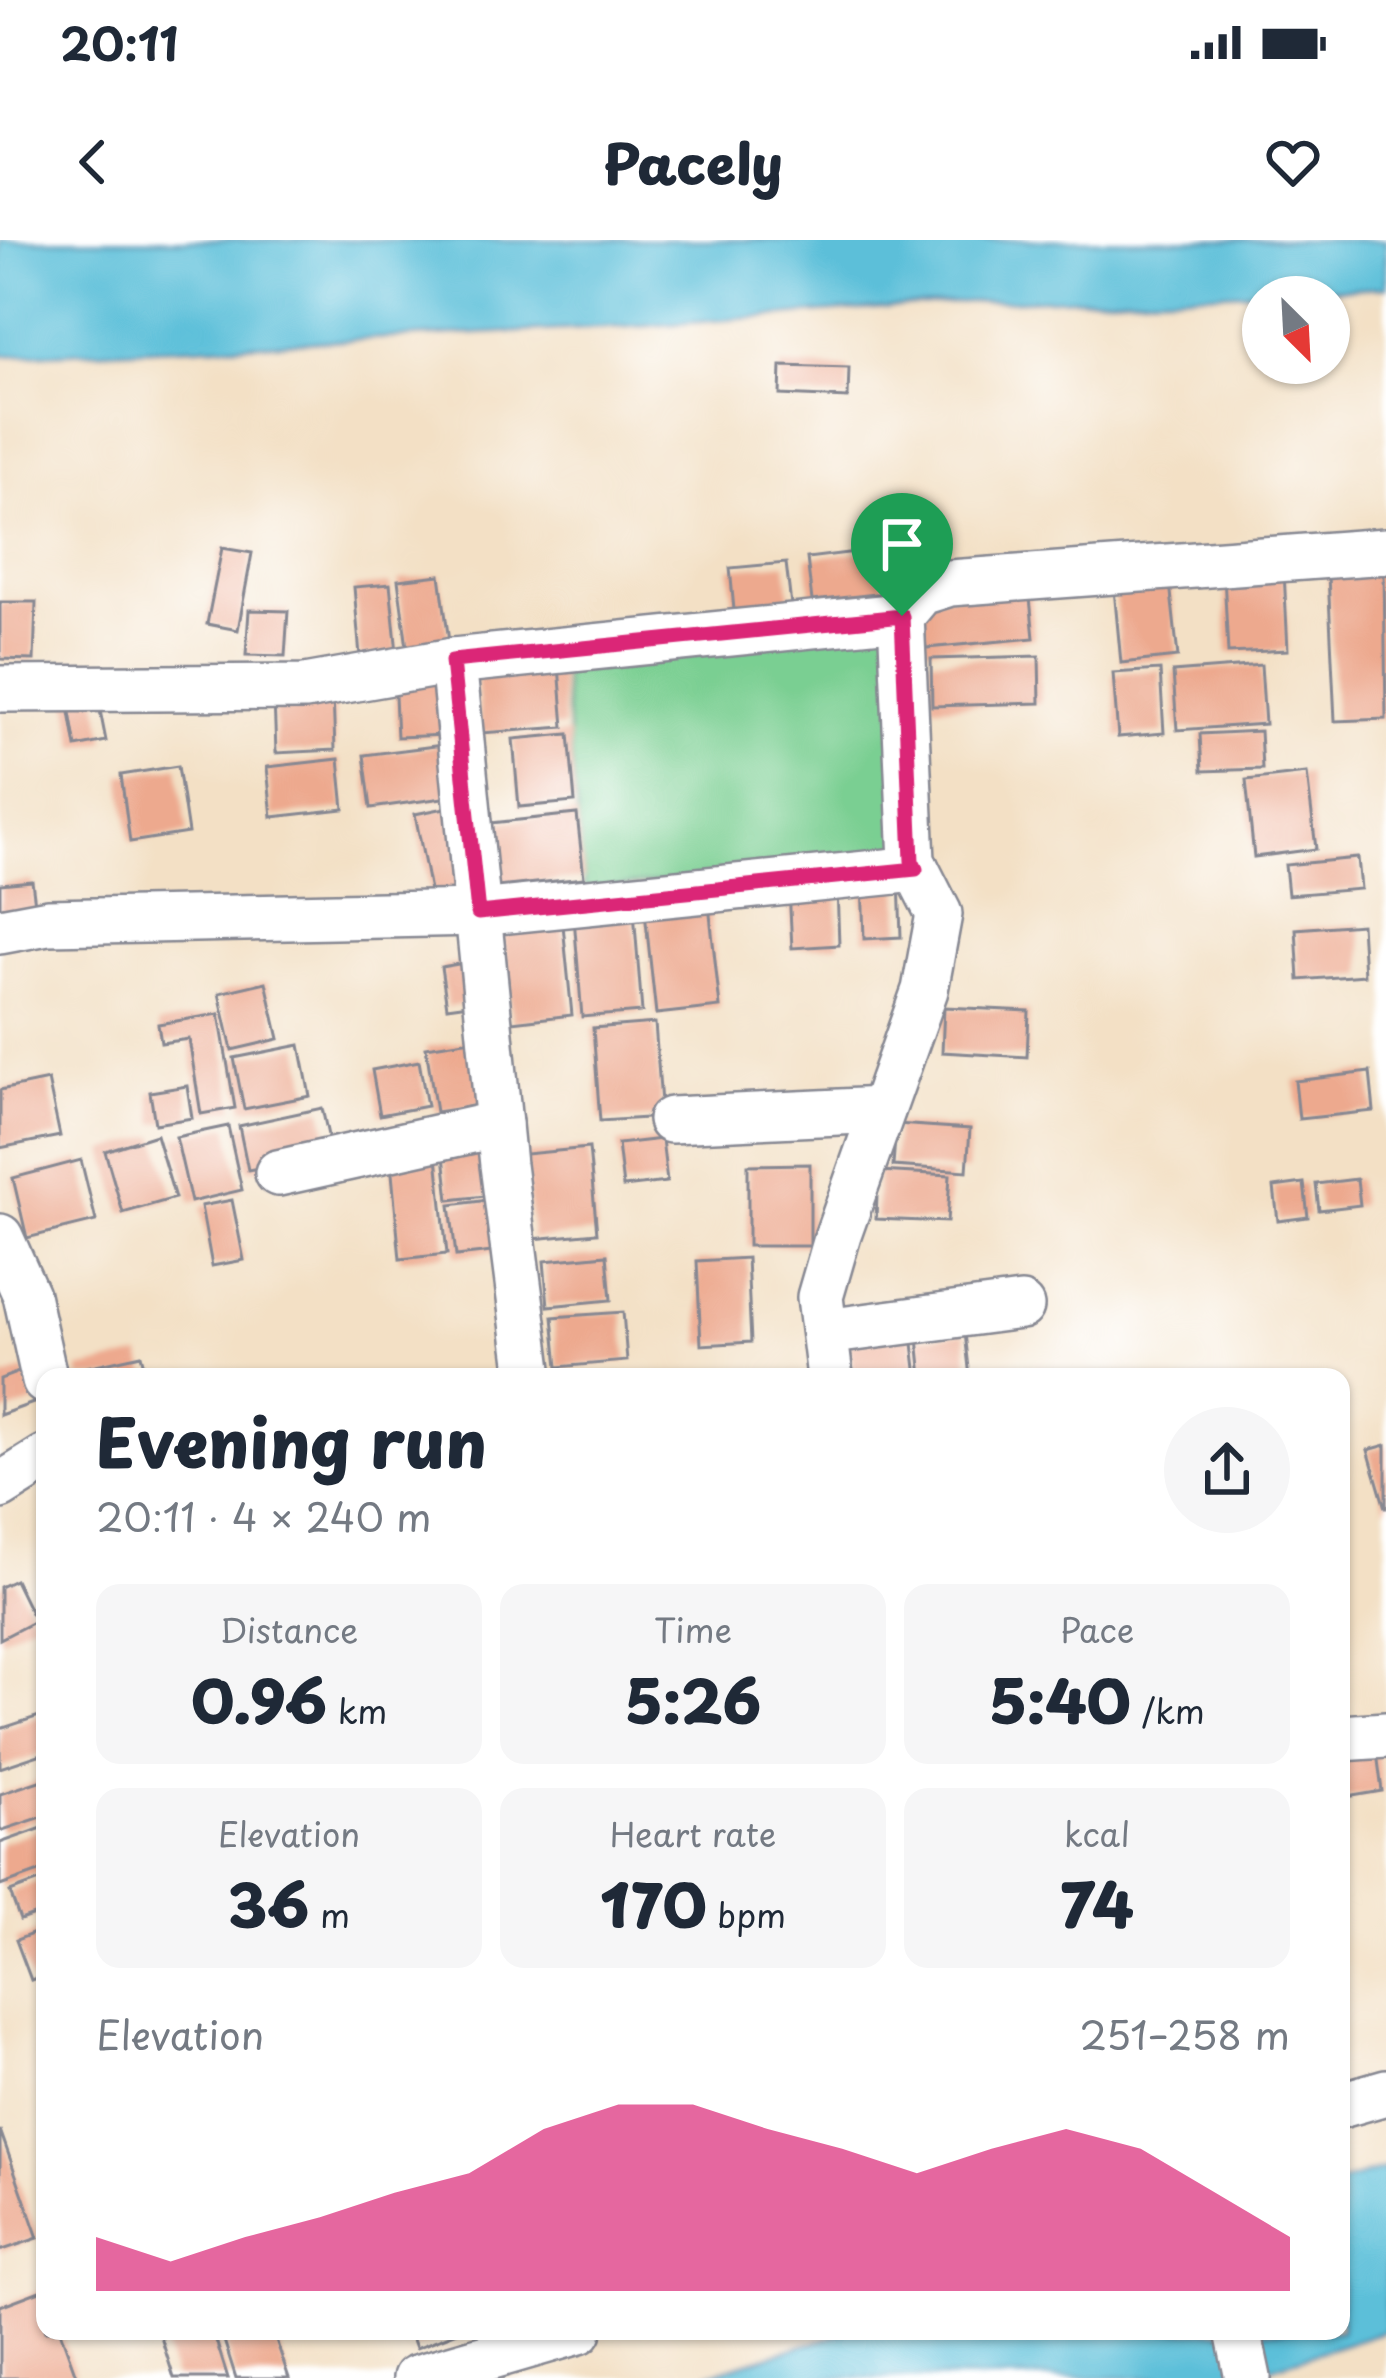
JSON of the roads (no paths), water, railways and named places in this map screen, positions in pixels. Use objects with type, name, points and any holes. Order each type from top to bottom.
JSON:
[{"type":"street","points":[[829,1368],[820,1297],[925,990],[939,914],[912,861],[902,616],[921,592],[950,583],[1386,550]]},
{"type":"street","points":[[0,689],[304,688],[452,661],[902,616]]},
{"type":"street","points":[[452,661],[529,1368]]},
{"type":"street","points":[[0,931],[48,922],[478,913],[916,869]]},
{"type":"street","points":[[671,1120],[882,1110]]},
{"type":"street","points":[[278,1173],[500,1124]]},
{"type":"street","points":[[0,1237],[26,1295],[42,1368]]},
{"type":"street","points":[[825,1332],[1021,1306]]},
{"type":"street","points":[[0,1486],[36,1464]]},
{"type":"street","points":[[1350,1737],[1386,1735]]},
{"type":"street","points":[[1350,2102],[1386,2092]]},
{"type":"street","points":[[416,2378],[548,2340]]},
{"type":"street","points":[[1240,2340],[1248,2378]]},
{"type":"water","points":[[0,240],[1386,240],[1386,287],[1350,288],[1350,276],[1242,276],[1242,292],[964,302],[646,326],[0,356]]},
{"type":"water","points":[[1386,2168],[1386,2331],[1238,2378],[695,2378],[820,2340],[1350,2340],[1350,2179]]}]
